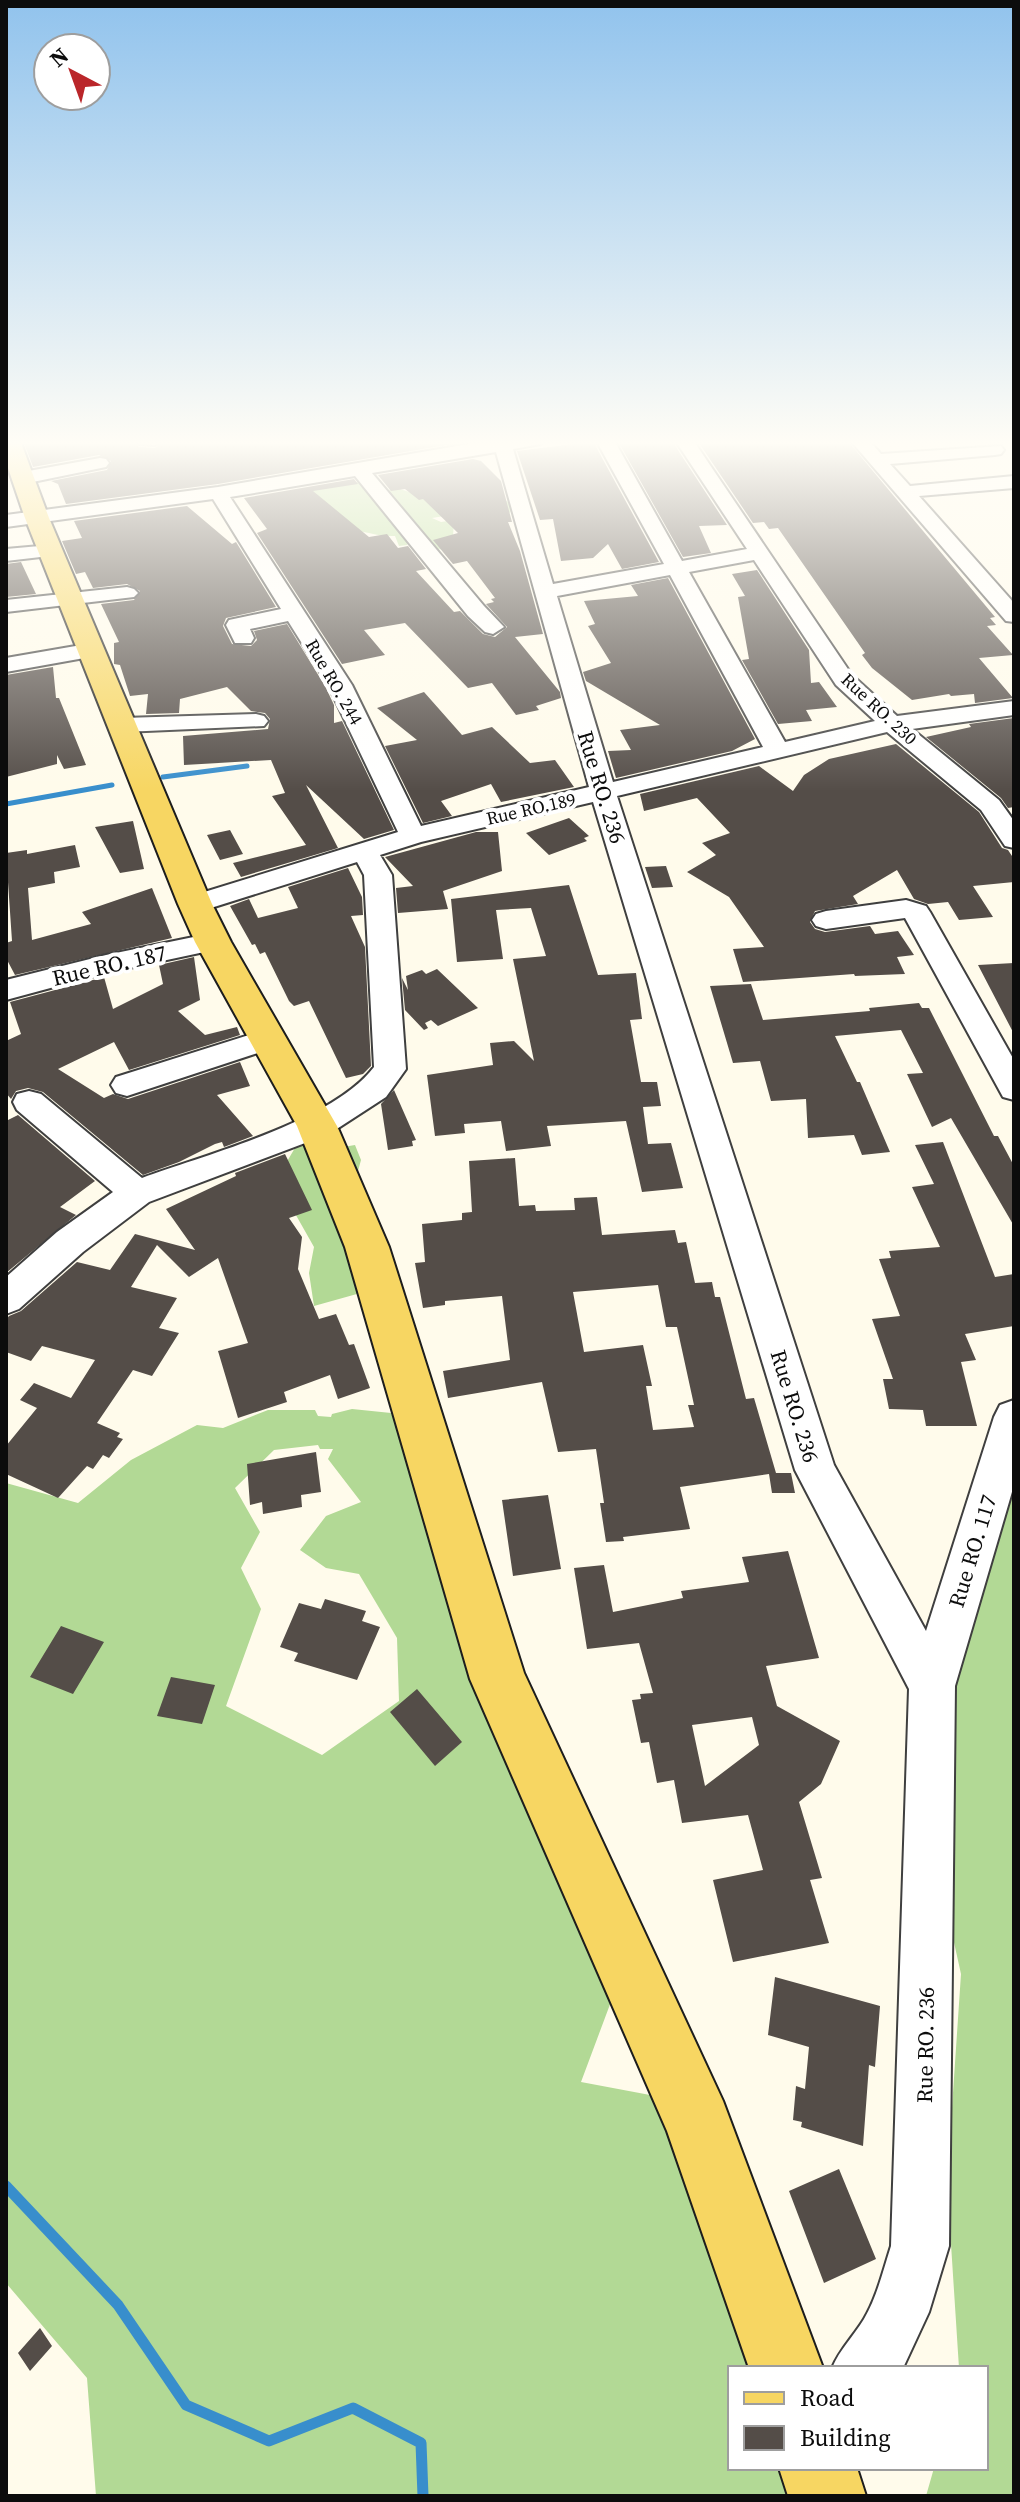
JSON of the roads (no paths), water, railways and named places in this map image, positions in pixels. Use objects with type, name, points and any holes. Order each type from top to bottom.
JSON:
[{"type":"main road","points":[[53,557],[204,923],[317,1126],[367,1247],[498,1679],[699,2125],[785,2366]]},
{"type":"main road","points":[[819,2470],[827,2496]]},
{"type":"street","name":"Rue RO. 244","points":[[258,557],[340,685],[413,836]]},
{"type":"street","points":[[431,557],[493,627]]},
{"type":"street","name":"Rue RO. 236","points":[[537,557],[603,792],[815,1470],[932,1686],[920,2246],[903,2307],[872,2361],[866,2366]]},
{"type":"street","points":[[671,557],[778,751]]},
{"type":"street","points":[[545,592],[741,557]]},
{"type":"street","name":"Rue RO. 230","points":[[762,557],[844,680],[990,805],[1014,840]]},
{"type":"street","points":[[962,557],[1014,616]]},
{"type":"street","points":[[979,576],[1002,574]]},
{"type":"street","points":[[6,606],[127,593]]},
{"type":"street","points":[[243,638],[237,625],[294,613]]},
{"type":"street","points":[[6,665],[93,650]]},
{"type":"street","name":"Rue RO.189","points":[[204,923],[413,836],[892,724],[1014,708]]},
{"type":"street","points":[[123,725],[256,721]]},
{"type":"street","points":[[6,1299],[70,1242],[137,1193],[317,1126],[375,1089],[390,1069],[378,875],[366,853]]},
{"type":"street","points":[[826,920],[906,909],[916,912],[1014,1089]]},
{"type":"street","name":"Rue RO. 187","points":[[6,990],[106,964],[204,923]]},
{"type":"street","points":[[127,1085],[268,1039]]},
{"type":"street","points":[[29,1102],[137,1193]]},
{"type":"street","name":"Rue RO. 117","points":[[932,1686],[1014,1417]]},
{"type":"waterway","points":[[163,777],[247,766]]},
{"type":"waterway","points":[[6,804],[112,785]]},
{"type":"waterway","points":[[6,2186],[118,2305],[186,2405],[269,2441],[353,2408],[421,2443],[423,2496]]}]
